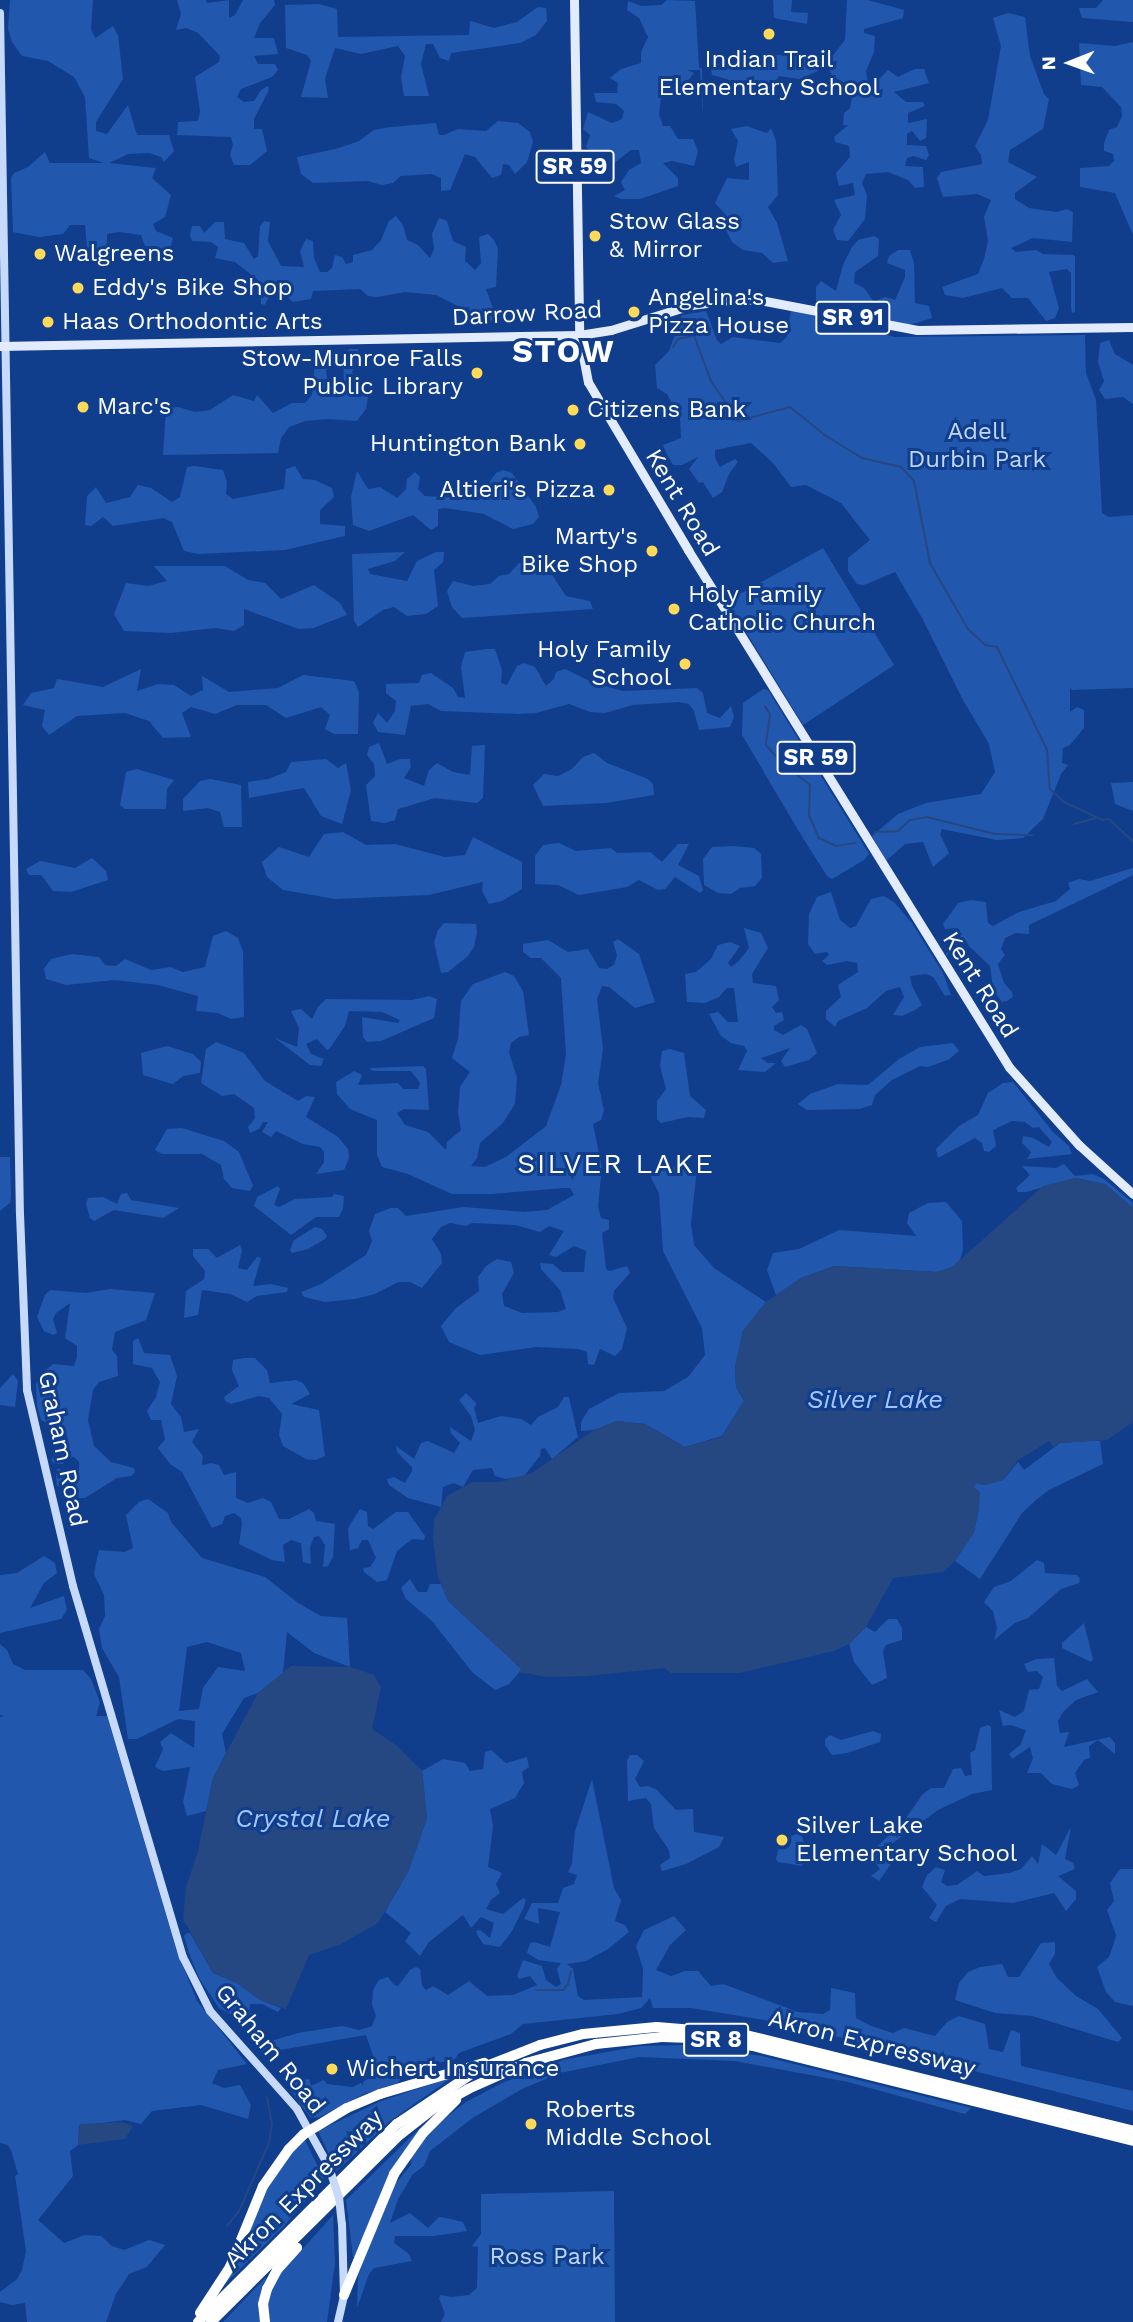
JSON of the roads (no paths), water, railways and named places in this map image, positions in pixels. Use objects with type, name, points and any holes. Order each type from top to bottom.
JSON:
[{"type":"highway","name":"Akron Expressway","points":[[197,2322],[397,2124],[447,2089],[507,2057],[551,2042],[607,2029],[704,2029],[785,2043],[1133,2131]]},
{"type":"highway","name":"Akron Expressway","points":[[211,2322],[397,2137],[434,2108],[494,2076],[526,2063],[605,2042],[662,2037],[707,2039],[786,2054],[1133,2141]]},
{"type":"highway","points":[[197,2322],[230,2267],[273,2170],[310,2129],[380,2094],[507,2057]]},
{"type":"highway","points":[[344,2295],[352,2282],[377,2208],[408,2152],[457,2099],[494,2076]]},
{"type":"highway","points":[[265,2322],[264,2298],[277,2270],[327,2216],[337,2198]]},
{"type":"main road","name":"Kent Road","points":[[574,0],[579,335],[588,382],[633,461],[1009,1067],[1050,1115],[1133,1194]]},
{"type":"main road","name":"Graham Road","points":[[0,13],[3,346],[20,1214],[27,1390],[73,1586],[183,1957],[210,2011],[297,2109],[329,2167],[339,2197],[342,2224],[344,2295],[338,2322]]},
{"type":"main road","name":"Darrow Road","points":[[3,346],[579,335],[611,330],[691,305],[738,299],[765,301],[917,330],[1133,327]]},
{"type":"water","name":"Silver Lake","points":[[1075,1178],[1105,1184],[1133,1208],[1133,1422],[1107,1440],[1060,1443],[1053,1447],[1049,1441],[1017,1461],[1003,1480],[985,1485],[976,1483],[974,1487],[980,1492],[974,1532],[955,1561],[943,1572],[893,1578],[866,1627],[849,1644],[834,1651],[739,1673],[671,1673],[664,1668],[547,1677],[519,1672],[521,1669],[448,1601],[438,1577],[433,1538],[434,1520],[447,1496],[472,1482],[500,1482],[532,1473],[594,1430],[617,1421],[645,1424],[685,1447],[722,1437],[744,1401],[736,1387],[735,1368],[743,1331],[766,1302],[801,1278],[834,1266],[936,1272],[952,1267],[1043,1186]]},
{"type":"water","name":"Crystal Lake","points":[[291,1666],[350,1667],[374,1675],[381,1687],[372,1729],[396,1745],[422,1771],[427,1818],[409,1870],[378,1923],[341,1944],[309,1955],[286,2009],[260,2000],[237,1983],[213,1973],[183,1919],[186,1887],[198,1851],[213,1778],[258,1693]]},
{"type":"water","points":[[122,2122],[133,2126],[125,2139],[78,2145],[80,2124]]},
{"type":"waterway","points":[[690,325],[711,381],[738,421],[790,407],[826,436],[862,458],[901,467],[914,481],[930,563],[968,629],[985,645],[997,647],[1047,750],[1050,789],[1064,802],[1103,820],[1109,819],[1133,841]]},
{"type":"waterway","points":[[673,347],[678,339],[692,336]]},
{"type":"waterway","points":[[765,706],[770,715],[766,745],[781,762]]},
{"type":"waterway","points":[[791,770],[810,785],[809,815],[819,838],[836,846],[856,843]]},
{"type":"waterway","points":[[875,832],[898,831],[910,820],[927,817],[995,834],[1033,835]]},
{"type":"waterway","points":[[1074,824],[1096,818]]},
{"type":"waterway","points":[[536,1990],[563,1990],[568,1984],[571,1971]]},
{"type":"waterway","points":[[227,2226],[239,2211],[269,2143],[272,2125],[267,2097]]},
{"type":"place","name":"Indian Trail Elementary School","points":[[769,34]]},
{"type":"place","name":"Stow Glass & Mirror","points":[[595,236]]},
{"type":"place","name":"Walgreens","points":[[40,254]]},
{"type":"place","name":"Eddy's Bike Shop","points":[[78,288]]},
{"type":"place","name":"Angelina's Pizza House","points":[[634,312]]},
{"type":"place","name":"Haas Orthodontic Arts","points":[[48,322]]},
{"type":"place","name":"Stow-Munroe Falls Public Library","points":[[477,373]]},
{"type":"place","name":"Marc's","points":[[83,407]]},
{"type":"place","name":"Citizens Bank","points":[[573,410]]},
{"type":"place","name":"Huntington Bank","points":[[580,444]]},
{"type":"place","name":"Altieri's Pizza","points":[[609,490]]},
{"type":"place","name":"Marty's Bike Shop","points":[[652,551]]},
{"type":"place","name":"Holy Family Catholic Church","points":[[674,609]]},
{"type":"place","name":"Holy Family School","points":[[685,664]]},
{"type":"place","name":"Silver Lake Elementary School","points":[[782,1840]]},
{"type":"place","name":"Wichert Insurance","points":[[332,2069]]},
{"type":"place","name":"Roberts Middle School","points":[[531,2124]]},
{"type":"district","name":"STOW","points":[[564,351]]},
{"type":"district","name":"SILVER LAKE","points":[[616,1164]]},
{"type":"park label","name":"Adell Durbin Park","points":[[977,446]]},
{"type":"park label","name":"Ross Park","points":[[547,2257]]}]
